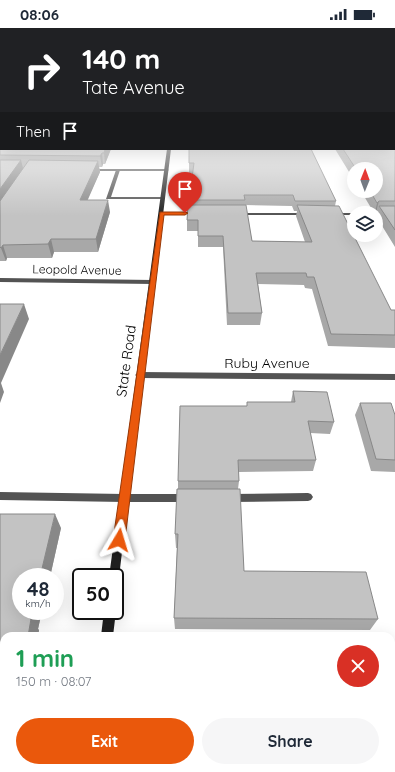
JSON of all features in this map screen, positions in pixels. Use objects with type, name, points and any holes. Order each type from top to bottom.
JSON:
[{"type":"main road","name":"State Road","points":[[115,568],[169,150]]},
{"type":"main road","points":[[107,632],[109,620]]},
{"type":"street","points":[[83,170],[167,170]]},
{"type":"street","points":[[118,170],[108,198],[163,198]]},
{"type":"street","points":[[162,213],[200,213]]},
{"type":"street","points":[[231,214],[315,214]]},
{"type":"street","points":[[330,214],[347,214]]},
{"type":"street","name":"Leopold Avenue","points":[[0,280],[153,282]]},
{"type":"street","name":"Ruby Avenue","points":[[139,375],[395,377]]},
{"type":"street","points":[[0,496],[199,498]]},
{"type":"street","points":[[222,498],[308,497]]},
{"type":"building","points":[[0,150],[105,150],[104,153],[100,156],[0,155]]},
{"type":"building","points":[[189,150],[311,150],[336,201],[295,201],[293,195],[244,195],[245,200],[189,200],[194,163],[189,163]]},
{"type":"building","points":[[344,150],[395,150],[395,201],[379,201],[377,203],[374,198],[383,198],[383,162],[351,162]]},
{"type":"building","points":[[0,160],[21,160],[0,189]]},
{"type":"building","points":[[29,160],[98,161],[80,200],[108,200],[96,239],[51,239],[48,244],[3,245],[1,248],[0,247],[0,201]]},
{"type":"building","points":[[188,205],[246,205],[252,241],[312,242],[297,205],[339,206],[347,222],[347,242],[357,242],[391,310],[395,310],[395,335],[331,334],[314,277],[307,277],[306,273],[256,273],[262,313],[228,313],[223,236],[198,236],[198,220],[187,220]]},
{"type":"building","points":[[383,206],[395,206],[395,230],[383,212]]},
{"type":"building","points":[[0,304],[24,304],[0,355]]},
{"type":"building","points":[[293,391],[327,392],[334,422],[308,421],[316,460],[238,460],[239,481],[178,481],[180,406],[247,406],[247,402],[295,402]]},
{"type":"building","points":[[360,403],[391,403],[395,415],[395,460],[376,459]]},
{"type":"building","points":[[177,489],[240,489],[244,571],[366,572],[378,619],[174,618],[178,534],[175,534]]},
{"type":"building","points":[[0,514],[55,514],[42,568],[12,568],[12,620],[31,620],[29,632],[0,632]]},
{"type":"route","points":[[119,540],[139,375],[162,213],[185,213]]}]
